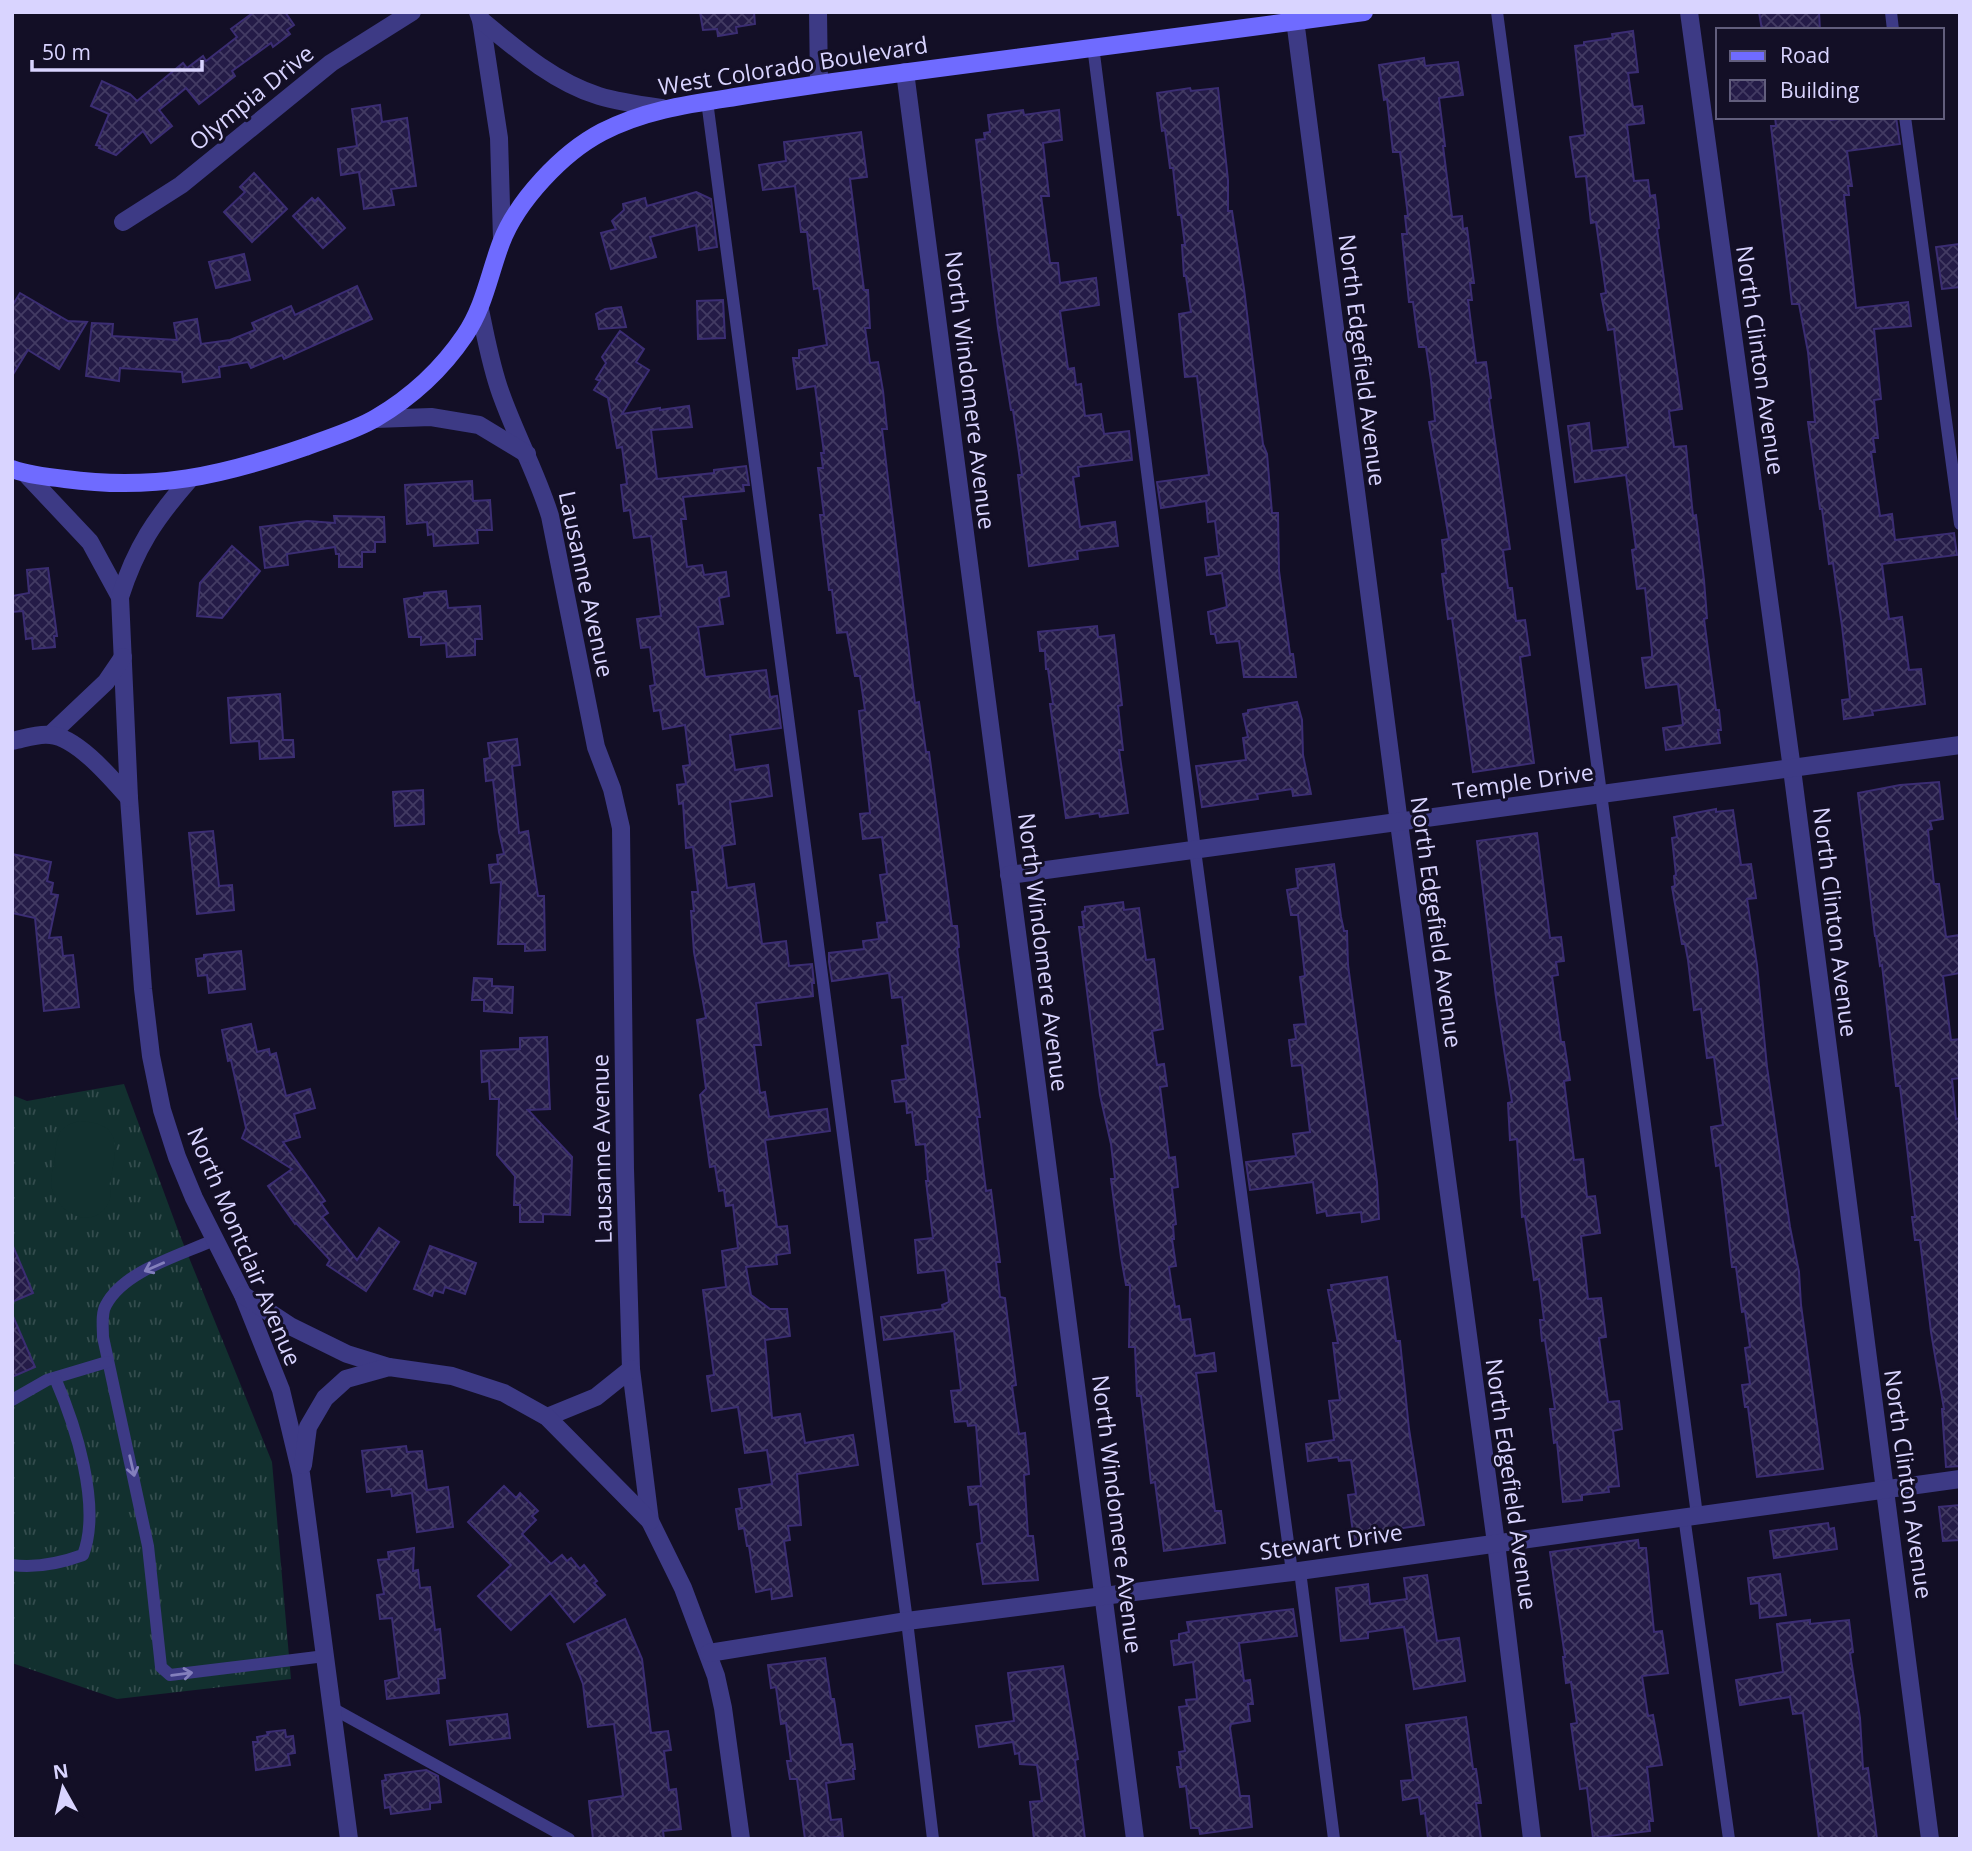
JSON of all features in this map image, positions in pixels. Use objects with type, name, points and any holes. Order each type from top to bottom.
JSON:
[{"type":"street","name":"Olympia Drive","points":[[123,222],[181,185],[331,63],[412,12]]},
{"type":"street","points":[[818,12],[819,83]]},
{"type":"street","name":"West Colorado Boulevard","points":[[19,472],[81,481],[133,484],[189,480],[284,454],[375,419],[414,391],[443,363],[464,337],[480,310],[502,239],[531,193],[564,159],[601,132],[662,108],[819,83],[1295,17],[1364,12]]},
{"type":"street","name":"North Clinton Avenue","points":[[1689,12],[1792,769],[1930,1839]]},
{"type":"street","points":[[480,16],[507,41],[553,75],[596,95],[662,108]]},
{"type":"street","points":[[480,16],[499,138],[502,239]]},
{"type":"street","name":"North Edgefield Avenue","points":[[1295,17],[1399,823],[1496,1543],[1532,1839]]},
{"type":"street","name":"North Windomere Avenue","points":[[905,72],[1135,1839]]},
{"type":"street","name":"Lausanne Avenue","points":[[480,310],[488,354],[501,395],[550,516],[596,747],[621,828],[625,1169],[632,1369],[650,1521],[709,1653],[723,1708],[741,1839]]},
{"type":"street","points":[[375,419],[431,416],[479,425],[527,454]]},
{"type":"street","points":[[19,472],[90,542],[120,597]]},
{"type":"street","name":"North Montclair Avenue","points":[[189,480],[145,536],[130,567],[120,597],[130,799],[150,1056],[162,1110],[177,1157],[194,1198],[243,1295],[281,1390],[301,1474],[349,1839]]},
{"type":"street","points":[[12,741],[50,734],[106,682],[123,657]]},
{"type":"street","points":[[50,734],[76,747],[102,768],[130,799]]},
{"type":"street","name":"Temple Drive","points":[[1009,875],[1960,745]]},
{"type":"street","points":[[243,1295],[290,1326],[336,1349],[389,1367],[452,1376],[504,1393],[547,1418],[650,1521]]},
{"type":"street","points":[[301,1474],[308,1427],[325,1398],[346,1379],[389,1367]]},
{"type":"street","points":[[547,1418],[597,1397],[632,1369]]},
{"type":"street","name":"Stewart Drive","points":[[709,1653],[907,1621],[1296,1571],[1960,1479]]},
{"type":"lane","points":[[1497,12],[1602,795],[1729,1839]]},
{"type":"lane","points":[[1093,46],[1195,850],[1334,1839]]},
{"type":"lane","points":[[707,102],[907,1621],[933,1839]]},
{"type":"lane","points":[[1905,119],[1960,524]]},
{"type":"lane","points":[[216,1239],[134,1276],[116,1291],[104,1307],[103,1337],[107,1362],[148,1546],[161,1667],[170,1675],[325,1656]]},
{"type":"lane","points":[[12,1400],[55,1378],[107,1362]]},
{"type":"lane","points":[[12,1565],[29,1568],[74,1558],[83,1555],[89,1540],[90,1512],[76,1434],[55,1378]]},
{"type":"lane","points":[[332,1708],[569,1839]]},
{"type":"green space","points":[[124,1084],[179,1233],[272,1462],[291,1679],[117,1699],[12,1663],[12,1095],[27,1101]]},
{"type":"green space","points":[[79,1121],[105,1127],[111,1133],[115,1150],[109,1202],[100,1213],[87,1218],[75,1216],[65,1209],[54,1195],[51,1185],[59,1134],[67,1126]]},
{"type":"building","points":[[254,12],[285,12],[294,25],[287,30],[290,34],[273,47],[271,43],[232,71],[235,76],[199,104],[186,88],[159,110],[172,126],[151,143],[143,131],[116,155],[96,145],[109,114],[91,106],[102,81],[130,94],[137,101],[183,63],[187,68],[203,56],[206,61],[237,37],[231,29]]},
{"type":"building","points":[[700,12],[754,12],[755,24],[736,27],[737,33],[718,36],[717,29],[703,30]]},
{"type":"building","points":[[1759,12],[1819,12],[1820,28],[1762,28]]},
{"type":"building","points":[[1633,31],[1638,72],[1628,73],[1633,107],[1642,106],[1644,123],[1627,125],[1634,181],[1648,180],[1650,196],[1655,195],[1657,229],[1682,409],[1669,411],[1674,447],[1686,446],[1693,516],[1696,515],[1704,580],[1707,618],[1704,619],[1721,730],[1718,730],[1720,743],[1666,750],[1663,728],[1683,725],[1678,684],[1646,688],[1642,658],[1652,657],[1652,652],[1645,588],[1637,589],[1632,550],[1636,549],[1626,475],[1575,482],[1568,426],[1589,423],[1592,451],[1628,447],[1614,329],[1608,330],[1601,294],[1606,293],[1596,222],[1591,223],[1586,176],[1576,177],[1570,137],[1585,135],[1575,46],[1613,38],[1612,34]]},
{"type":"building","points":[[1424,58],[1425,66],[1458,62],[1463,95],[1439,98],[1443,146],[1452,217],[1462,216],[1463,229],[1467,228],[1474,283],[1470,283],[1472,300],[1468,300],[1476,363],[1486,362],[1491,398],[1489,399],[1510,549],[1503,550],[1508,588],[1512,588],[1516,621],[1525,620],[1530,655],[1520,657],[1534,763],[1473,772],[1452,618],[1448,619],[1442,574],[1446,573],[1442,540],[1449,539],[1429,422],[1435,421],[1431,380],[1426,347],[1419,347],[1413,302],[1409,302],[1402,234],[1407,234],[1405,216],[1408,216],[1400,152],[1393,152],[1387,99],[1384,100],[1379,65]]},
{"type":"building","points":[[1190,88],[1191,91],[1218,88],[1228,180],[1228,211],[1232,211],[1244,289],[1263,444],[1267,454],[1272,513],[1278,513],[1279,571],[1290,654],[1293,654],[1296,677],[1244,677],[1239,641],[1217,643],[1215,634],[1211,634],[1208,612],[1227,607],[1222,573],[1207,575],[1205,558],[1219,556],[1215,521],[1208,522],[1206,501],[1161,508],[1157,482],[1209,475],[1197,376],[1185,377],[1179,314],[1191,312],[1184,276],[1182,245],[1185,245],[1181,215],[1178,215],[1173,168],[1170,168],[1165,130],[1162,131],[1157,93]]},
{"type":"building","points":[[380,105],[382,122],[407,118],[416,186],[391,189],[394,205],[364,209],[359,172],[341,175],[338,149],[357,146],[352,109]]},
{"type":"building","points":[[1023,110],[1024,115],[1059,110],[1062,140],[1043,143],[1049,196],[1041,196],[1050,263],[1058,263],[1060,283],[1096,278],[1099,305],[1060,311],[1068,369],[1074,368],[1076,385],[1081,384],[1085,416],[1101,414],[1104,434],[1129,431],[1132,460],[1078,467],[1079,476],[1073,477],[1080,527],[1115,522],[1118,546],[1077,551],[1078,559],[1029,566],[1018,475],[1022,475],[998,328],[976,140],[985,139],[984,133],[990,132],[988,115]]},
{"type":"building","points":[[1775,119],[1896,119],[1900,144],[1847,151],[1852,186],[1848,186],[1849,195],[1844,195],[1856,308],[1908,302],[1911,326],[1874,329],[1881,399],[1874,400],[1878,438],[1873,438],[1875,452],[1871,452],[1880,516],[1892,514],[1895,540],[1954,533],[1957,555],[1882,564],[1889,619],[1902,617],[1909,670],[1921,669],[1925,704],[1872,711],[1873,715],[1844,719],[1842,700],[1850,699],[1842,626],[1833,563],[1829,564],[1808,422],[1815,422],[1808,352],[1799,304],[1792,304],[1771,126],[1776,126]]},
{"type":"building","points":[[861,132],[867,177],[850,179],[864,290],[868,290],[870,328],[865,328],[870,363],[878,362],[883,391],[887,429],[882,429],[915,703],[919,702],[926,752],[929,752],[952,926],[957,926],[957,948],[980,1117],[977,1117],[986,1191],[991,1190],[1000,1262],[996,1262],[1000,1297],[1005,1298],[1019,1434],[1025,1433],[1029,1474],[1024,1475],[1028,1536],[1033,1536],[1038,1580],[983,1584],[977,1544],[982,1543],[978,1504],[970,1505],[968,1487],[981,1486],[976,1425],[968,1426],[967,1421],[955,1422],[951,1391],[961,1390],[954,1331],[884,1340],[881,1317],[943,1309],[942,1305],[949,1302],[945,1270],[918,1273],[915,1240],[933,1238],[926,1181],[925,1144],[916,1145],[912,1112],[907,1113],[906,1101],[895,1102],[892,1081],[906,1079],[902,1046],[908,1045],[902,997],[892,998],[889,973],[832,981],[829,962],[829,953],[864,949],[863,941],[879,939],[877,923],[887,922],[880,875],[887,874],[882,837],[863,839],[860,814],[870,813],[859,711],[865,710],[860,676],[855,676],[847,632],[837,633],[832,590],[829,590],[820,515],[824,515],[818,468],[823,468],[821,453],[824,453],[815,386],[797,389],[793,358],[799,358],[799,350],[827,345],[819,288],[814,289],[807,232],[801,232],[795,186],[763,190],[759,165],[786,161],[784,142]]},
{"type":"building","points":[[254,173],[287,209],[252,242],[224,212],[245,192],[240,187]]},
{"type":"building","points":[[696,192],[711,199],[717,247],[699,250],[696,225],[650,237],[656,257],[611,269],[601,233],[616,229],[612,221],[624,210],[623,204],[645,198],[647,206]]},
{"type":"building","points":[[312,198],[315,201],[318,198],[345,228],[323,248],[293,216]]},
{"type":"building","points":[[1960,244],[1960,287],[1942,289],[1936,247]]},
{"type":"building","points":[[244,254],[250,280],[216,288],[209,262]]},
{"type":"building","points":[[357,286],[372,319],[284,359],[282,355],[251,368],[248,362],[219,367],[220,377],[183,382],[182,372],[120,368],[119,381],[86,376],[92,323],[113,324],[112,336],[177,340],[174,323],[197,319],[201,344],[230,340],[255,330],[252,323],[291,306],[295,315]]},
{"type":"building","points":[[20,293],[68,321],[87,322],[59,369],[28,350],[12,376],[12,306]]},
{"type":"building","points":[[723,300],[725,338],[698,339],[697,301]]},
{"type":"building","points":[[621,307],[626,327],[599,329],[596,314],[605,309]]},
{"type":"building","points":[[620,331],[644,349],[636,362],[649,370],[622,414],[689,406],[692,427],[651,430],[657,479],[714,473],[714,470],[746,466],[749,485],[743,485],[744,491],[683,497],[686,519],[681,519],[687,567],[702,565],[704,575],[726,572],[729,596],[719,598],[723,624],[698,627],[705,677],[766,670],[770,697],[777,696],[781,728],[730,735],[735,770],[768,765],[772,796],[730,802],[735,844],[722,846],[727,888],[754,884],[762,944],[786,941],[789,966],[812,964],[813,996],[756,1003],[761,1045],[754,1045],[760,1093],[765,1092],[769,1117],[827,1109],[830,1131],[765,1140],[777,1227],[787,1226],[790,1253],[776,1255],[777,1264],[746,1267],[751,1295],[770,1309],[787,1309],[790,1336],[765,1340],[772,1418],[800,1414],[805,1443],[853,1435],[858,1465],[797,1474],[801,1525],[788,1526],[790,1540],[784,1541],[792,1596],[772,1599],[771,1589],[756,1592],[749,1546],[744,1528],[739,1529],[736,1509],[742,1508],[739,1489],[772,1484],[767,1450],[745,1453],[738,1407],[712,1411],[707,1376],[714,1375],[703,1290],[726,1287],[722,1251],[738,1248],[733,1205],[726,1206],[724,1190],[719,1191],[715,1166],[710,1167],[700,1095],[706,1089],[697,1020],[706,1018],[694,952],[691,911],[694,911],[692,892],[698,892],[693,847],[686,848],[683,803],[679,804],[677,785],[686,784],[683,766],[690,765],[685,725],[663,729],[660,710],[654,711],[650,686],[655,685],[650,647],[641,648],[637,619],[661,616],[651,536],[634,538],[630,510],[624,511],[621,485],[627,484],[622,447],[617,448],[608,398],[594,390],[600,381],[596,379],[606,363],[602,357]]},
{"type":"building","points":[[472,481],[473,501],[490,500],[492,530],[477,530],[478,543],[434,546],[433,534],[428,535],[427,522],[407,524],[405,485]]},
{"type":"building","points":[[334,516],[384,517],[385,542],[375,542],[375,552],[362,552],[362,567],[339,567],[339,554],[336,554],[335,547],[287,554],[288,565],[265,568],[260,527],[307,521],[335,523]]},
{"type":"building","points":[[232,546],[260,571],[222,618],[197,616],[200,583]]},
{"type":"building","points":[[48,568],[57,636],[54,636],[55,647],[33,649],[32,638],[26,639],[23,611],[12,612],[12,596],[29,593],[27,570]]},
{"type":"building","points":[[446,591],[448,608],[480,606],[482,639],[475,639],[475,655],[447,657],[446,643],[421,645],[421,637],[409,637],[404,599],[424,596],[424,593]]},
{"type":"building","points":[[1097,626],[1098,637],[1114,635],[1122,705],[1118,706],[1123,750],[1119,750],[1128,813],[1100,817],[1099,813],[1066,818],[1050,704],[1053,704],[1048,669],[1045,651],[1040,651],[1038,632]]},
{"type":"building","points":[[280,694],[283,740],[293,740],[294,757],[260,759],[259,741],[231,743],[228,698]]},
{"type":"building","points":[[1297,702],[1302,720],[1303,755],[1311,794],[1293,796],[1292,789],[1257,794],[1258,799],[1202,807],[1196,766],[1246,760],[1243,738],[1248,737],[1243,714],[1248,713],[1248,710]]},
{"type":"building","points":[[517,739],[520,765],[512,766],[519,833],[528,831],[538,896],[544,896],[545,950],[525,951],[525,944],[498,944],[501,882],[491,883],[489,865],[498,864],[497,855],[504,854],[493,780],[486,781],[484,759],[490,758],[488,743]]},
{"type":"building","points":[[1939,782],[1943,819],[1930,821],[1932,829],[1928,830],[1934,884],[1939,884],[1946,937],[1960,935],[1960,973],[1943,976],[1951,1040],[1960,1039],[1960,1078],[1952,1079],[1956,1119],[1960,1118],[1960,1466],[1946,1467],[1944,1409],[1920,1240],[1915,1240],[1912,1217],[1915,1217],[1900,1086],[1896,1086],[1858,793],[1900,785]]},
{"type":"building","points":[[423,790],[424,824],[395,826],[393,792]]},
{"type":"building","points":[[1716,809],[1716,812],[1733,810],[1741,865],[1751,864],[1756,898],[1747,899],[1757,965],[1767,1067],[1799,1272],[1823,1469],[1757,1477],[1748,1407],[1745,1407],[1742,1385],[1750,1384],[1745,1348],[1750,1347],[1736,1267],[1732,1267],[1720,1165],[1716,1166],[1711,1127],[1723,1125],[1714,1057],[1707,1058],[1701,1009],[1694,1010],[1688,960],[1685,944],[1682,944],[1672,887],[1675,886],[1676,875],[1672,838],[1677,837],[1674,817]]},
{"type":"building","points":[[213,831],[219,886],[232,885],[234,910],[197,914],[189,833]]},
{"type":"building","points":[[1537,833],[1550,938],[1561,937],[1564,961],[1556,962],[1558,975],[1552,976],[1561,1042],[1564,1042],[1570,1080],[1564,1081],[1574,1160],[1583,1159],[1587,1197],[1595,1196],[1600,1233],[1581,1236],[1588,1299],[1601,1298],[1606,1337],[1599,1338],[1608,1402],[1619,1401],[1622,1429],[1613,1431],[1619,1486],[1608,1487],[1609,1492],[1582,1495],[1582,1500],[1563,1502],[1557,1442],[1554,1443],[1550,1409],[1555,1409],[1545,1340],[1542,1341],[1540,1320],[1544,1320],[1539,1279],[1534,1280],[1525,1216],[1522,1217],[1517,1139],[1510,1140],[1508,1103],[1512,1102],[1477,841]]},
{"type":"building","points":[[12,854],[51,862],[47,881],[53,883],[51,894],[58,895],[49,938],[61,937],[63,956],[73,955],[79,1007],[44,1011],[35,918],[12,913]]},
{"type":"building","points":[[1334,864],[1341,917],[1344,931],[1347,931],[1348,965],[1377,1182],[1379,1219],[1362,1222],[1361,1212],[1327,1216],[1326,1211],[1317,1213],[1313,1182],[1250,1190],[1246,1162],[1296,1156],[1293,1134],[1310,1132],[1302,1065],[1292,1066],[1289,1040],[1296,1039],[1294,1025],[1306,1024],[1300,977],[1305,976],[1298,915],[1291,915],[1287,890],[1298,888],[1296,869]]},
{"type":"building","points":[[1123,902],[1124,910],[1139,908],[1146,960],[1154,959],[1163,1029],[1152,1031],[1157,1065],[1164,1064],[1167,1086],[1160,1087],[1169,1158],[1175,1157],[1178,1187],[1172,1188],[1176,1224],[1173,1225],[1172,1239],[1176,1266],[1169,1267],[1175,1307],[1179,1306],[1181,1320],[1190,1319],[1195,1356],[1214,1353],[1216,1371],[1196,1373],[1215,1511],[1221,1511],[1225,1543],[1164,1551],[1155,1482],[1151,1483],[1141,1396],[1137,1396],[1135,1347],[1129,1347],[1130,1285],[1126,1285],[1121,1257],[1111,1179],[1115,1179],[1111,1144],[1100,1095],[1079,927],[1084,927],[1082,912],[1085,907]]},
{"type":"building","points":[[241,951],[245,989],[209,993],[207,975],[198,976],[196,959],[204,958],[204,955]]},
{"type":"building","points":[[474,978],[492,979],[492,986],[513,987],[512,1013],[484,1011],[484,1000],[472,1000]]},
{"type":"building","points":[[251,1024],[257,1052],[269,1049],[270,1055],[276,1053],[286,1096],[310,1089],[315,1108],[294,1114],[300,1137],[283,1142],[325,1201],[321,1203],[328,1213],[322,1217],[357,1260],[379,1228],[399,1242],[366,1291],[327,1265],[330,1260],[295,1224],[268,1186],[292,1169],[242,1138],[246,1128],[222,1030]]},
{"type":"building","points":[[547,1037],[550,1109],[528,1110],[572,1157],[570,1215],[543,1214],[543,1222],[520,1222],[520,1205],[514,1205],[515,1176],[497,1155],[499,1099],[490,1099],[489,1081],[482,1082],[481,1051],[520,1049],[520,1038]]},
{"type":"building","points":[[12,1244],[33,1293],[12,1302]]},
{"type":"building","points":[[430,1246],[476,1263],[465,1294],[445,1287],[443,1293],[434,1290],[432,1296],[414,1289]]},
{"type":"building","points":[[1387,1277],[1396,1341],[1400,1341],[1409,1429],[1424,1525],[1396,1529],[1396,1534],[1354,1540],[1348,1495],[1356,1494],[1351,1460],[1339,1461],[1338,1457],[1308,1461],[1306,1444],[1334,1440],[1329,1401],[1340,1400],[1333,1343],[1338,1343],[1328,1290],[1332,1290],[1331,1285]]},
{"type":"building","points":[[12,1314],[35,1367],[12,1377]]},
{"type":"building","points":[[406,1446],[407,1452],[422,1451],[427,1490],[448,1487],[453,1527],[417,1532],[412,1493],[392,1496],[391,1489],[367,1492],[362,1451]]},
{"type":"building","points":[[504,1486],[516,1498],[520,1493],[538,1511],[532,1516],[536,1520],[522,1534],[551,1564],[562,1555],[567,1561],[571,1558],[580,1569],[584,1565],[597,1581],[594,1583],[605,1595],[574,1622],[550,1593],[511,1630],[478,1596],[511,1565],[468,1522]]},
{"type":"building","points":[[1960,1505],[1960,1540],[1943,1541],[1939,1507]]},
{"type":"building","points":[[1828,1523],[1829,1529],[1834,1528],[1837,1549],[1774,1558],[1770,1531]]},
{"type":"building","points":[[1638,1540],[1639,1548],[1646,1548],[1654,1632],[1662,1631],[1668,1673],[1642,1676],[1648,1716],[1653,1715],[1662,1765],[1647,1767],[1653,1821],[1649,1821],[1650,1831],[1593,1838],[1587,1788],[1580,1789],[1571,1724],[1577,1723],[1571,1682],[1566,1683],[1565,1657],[1550,1552]]},
{"type":"building","points":[[414,1548],[413,1571],[418,1570],[420,1588],[430,1587],[435,1630],[440,1629],[445,1678],[438,1679],[439,1693],[387,1699],[385,1681],[399,1678],[392,1618],[380,1619],[377,1595],[384,1594],[378,1560],[389,1559],[388,1552]]},
{"type":"building","points":[[1780,1574],[1786,1615],[1760,1618],[1759,1603],[1751,1604],[1748,1578]]},
{"type":"building","points":[[1427,1575],[1437,1641],[1459,1638],[1465,1681],[1414,1689],[1404,1627],[1368,1632],[1368,1638],[1341,1641],[1336,1588],[1368,1584],[1370,1604],[1407,1599],[1404,1578]]},
{"type":"building","points":[[1293,1609],[1297,1636],[1239,1643],[1244,1681],[1250,1680],[1253,1704],[1248,1704],[1250,1721],[1231,1724],[1230,1728],[1240,1796],[1249,1796],[1252,1827],[1200,1834],[1199,1828],[1191,1828],[1186,1786],[1180,1787],[1177,1767],[1181,1767],[1179,1752],[1185,1751],[1179,1707],[1187,1706],[1186,1700],[1197,1699],[1193,1662],[1174,1665],[1171,1641],[1179,1640],[1179,1634],[1189,1632],[1187,1622]]},
{"type":"building","points":[[625,1619],[642,1659],[651,1733],[668,1731],[671,1750],[664,1751],[669,1790],[676,1789],[681,1829],[663,1831],[664,1839],[593,1839],[589,1801],[623,1796],[614,1724],[588,1727],[583,1684],[567,1644]]},
{"type":"building","points":[[1810,1620],[1810,1624],[1849,1620],[1863,1769],[1868,1768],[1877,1839],[1819,1839],[1803,1713],[1793,1714],[1790,1697],[1740,1705],[1736,1680],[1783,1672],[1777,1624]]},
{"type":"building","points":[[825,1658],[841,1745],[852,1744],[854,1779],[826,1783],[831,1820],[841,1819],[843,1837],[805,1839],[797,1779],[790,1779],[787,1761],[791,1761],[786,1723],[781,1724],[776,1687],[771,1688],[768,1665]]},
{"type":"building","points":[[1063,1666],[1078,1759],[1075,1760],[1085,1839],[1034,1839],[1030,1802],[1042,1801],[1037,1765],[1020,1764],[1019,1753],[1015,1754],[1013,1742],[979,1747],[976,1726],[1014,1721],[1008,1673]]},
{"type":"building","points":[[507,1714],[510,1738],[450,1745],[447,1721]]},
{"type":"building","points":[[1466,1717],[1481,1803],[1476,1803],[1481,1839],[1428,1839],[1425,1813],[1421,1814],[1419,1797],[1403,1800],[1401,1781],[1413,1780],[1406,1725]]},
{"type":"building","points":[[285,1730],[286,1737],[293,1736],[295,1753],[288,1754],[290,1765],[256,1770],[253,1742],[258,1742],[257,1737],[268,1735],[267,1732]]},
{"type":"building","points":[[426,1770],[438,1776],[441,1802],[430,1803],[430,1809],[391,1814],[390,1807],[385,1808],[382,1781],[386,1780],[385,1775]]}]
